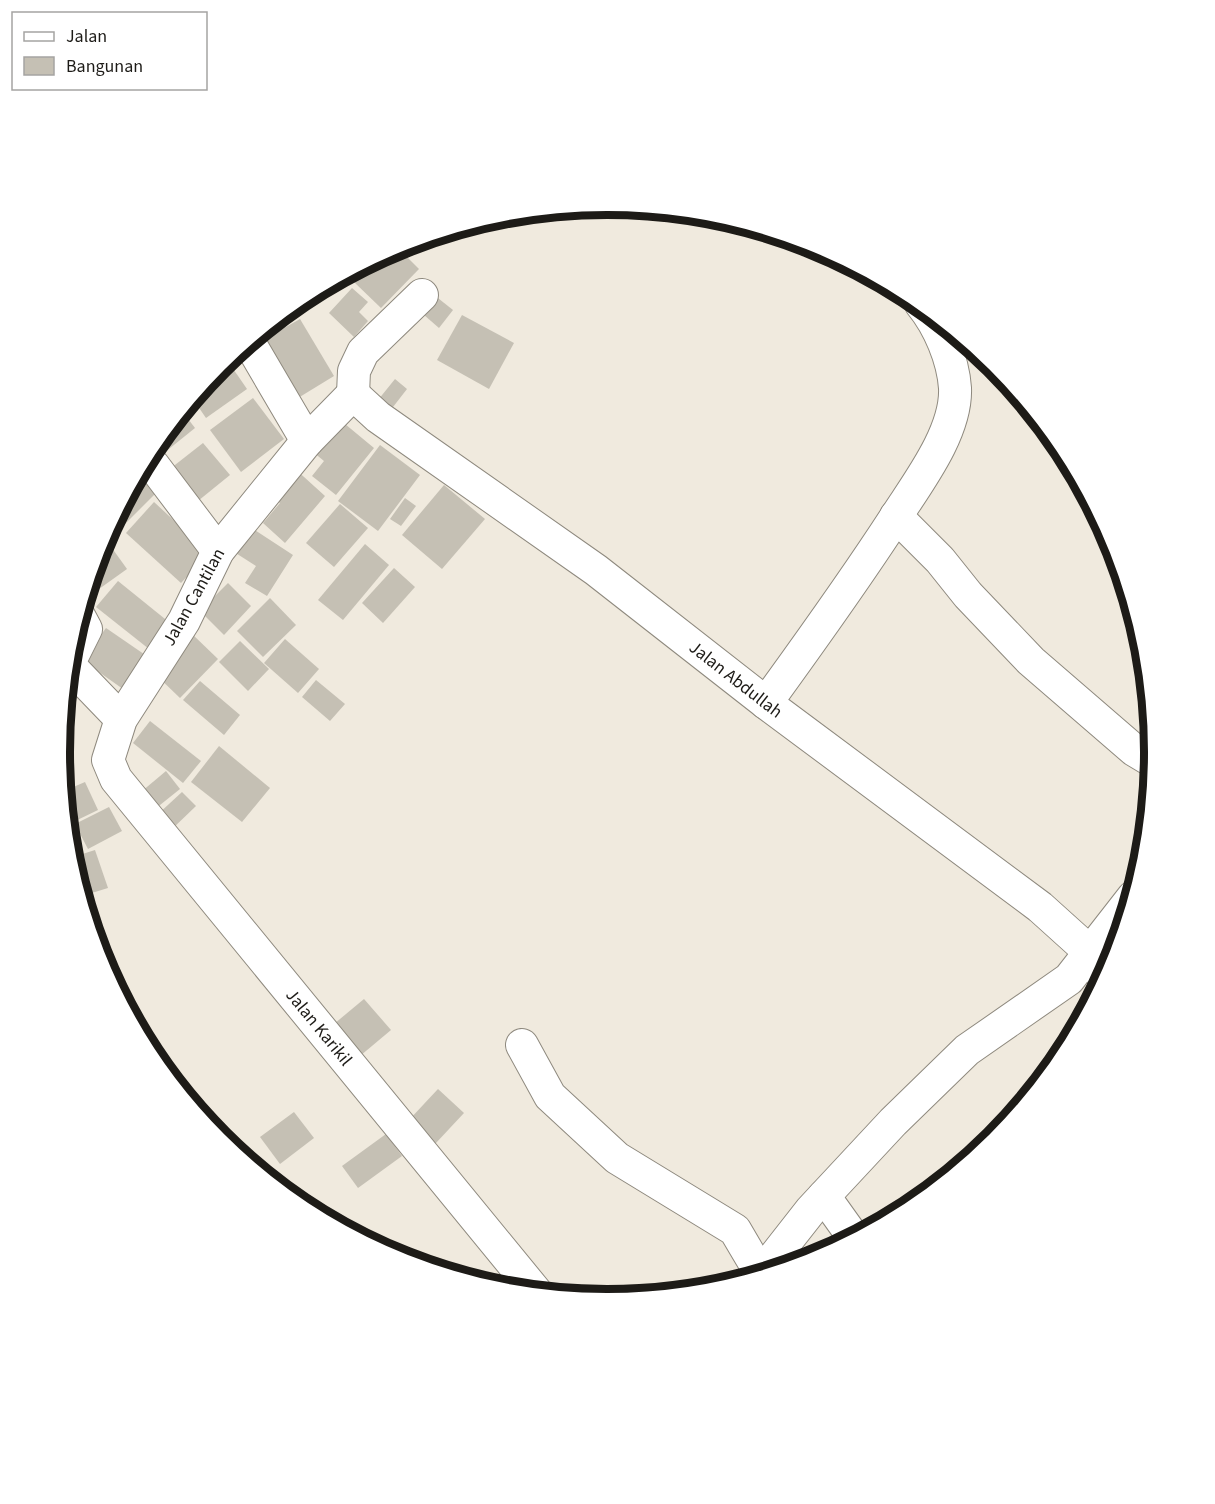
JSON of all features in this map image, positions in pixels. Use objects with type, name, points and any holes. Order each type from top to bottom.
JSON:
[{"type":"street","points":[[353,394],[354,371],[363,352],[422,294]]},
{"type":"street","points":[[766,703],[860,574],[937,450],[952,409],[955,388],[939,330]]},
{"type":"street","points":[[253,348],[307,441]]},
{"type":"street","name":"Jalan Cantilan","points":[[108,760],[121,719],[184,621],[218,550],[307,441],[353,394]]},
{"type":"street","name":"Jalan Abdullah","points":[[353,394],[378,417],[596,570],[766,703],[1040,907],[1098,966]]},
{"type":"street","points":[[153,466],[218,550]]},
{"type":"street","points":[[896,516],[940,560],[968,595],[1030,661],[1144,756]]},
{"type":"street","points":[[77,672],[121,719]]},
{"type":"street","name":"Jalan Karikil","points":[[108,760],[116,779],[528,1283]]},
{"type":"street","points":[[769,1264],[824,1196],[893,1122],[967,1050],[1069,979],[1098,966],[1109,944]]},
{"type":"street","points":[[522,1045],[550,1096],[617,1158],[735,1230],[757,1268]]},
{"type":"street","points":[[824,1196],[849,1232]]},
{"type":"building","points":[[405,255],[419,269],[381,308],[354,282],[370,270]]},
{"type":"building","points":[[352,288],[368,302],[359,312],[368,321],[354,337],[329,313]]},
{"type":"building","points":[[429,291],[453,310],[439,328],[416,308]]},
{"type":"building","points":[[462,315],[514,343],[489,389],[437,360]]},
{"type":"building","points":[[300,319],[334,376],[298,398],[264,340]]},
{"type":"building","points":[[232,368],[247,389],[206,418],[198,406]]},
{"type":"building","points":[[395,379],[407,389],[393,407],[416,425],[374,405]]},
{"type":"building","points":[[253,398],[284,439],[241,472],[210,430]]},
{"type":"building","points":[[187,418],[195,428],[159,457]]},
{"type":"building","points":[[328,421],[340,430],[345,424],[374,448],[336,495],[312,476],[324,461],[307,447]]},
{"type":"building","points":[[203,443],[230,475],[193,505],[166,472]]},
{"type":"building","points":[[380,445],[420,475],[378,531],[338,501]]},
{"type":"building","points":[[293,467],[325,496],[285,543],[263,523],[280,503],[269,494]]},
{"type":"building","points":[[144,480],[157,492],[120,529],[126,514]]},
{"type":"building","points":[[444,485],[485,519],[442,569],[402,535]]},
{"type":"building","points":[[405,498],[416,506],[401,526],[390,519]]},
{"type":"building","points":[[154,502],[209,553],[181,583],[126,533]]},
{"type":"building","points":[[340,504],[368,528],[334,567],[306,543]]},
{"type":"building","points":[[247,525],[293,555],[267,596],[245,583],[256,566],[231,550]]},
{"type":"building","points":[[365,544],[389,565],[343,620],[318,600]]},
{"type":"building","points":[[111,546],[127,569],[95,592]]},
{"type":"building","points":[[394,568],[415,587],[383,623],[362,603]]},
{"type":"building","points":[[118,581],[170,623],[149,649],[96,607]]},
{"type":"building","points":[[228,583],[251,606],[224,635],[200,611]]},
{"type":"building","points":[[270,598],[296,625],[263,657],[237,631]]},
{"type":"building","points":[[106,628],[154,661],[130,694],[82,660]]},
{"type":"building","points":[[191,633],[218,659],[180,698],[153,672]]},
{"type":"building","points":[[285,639],[319,669],[298,693],[264,663]]},
{"type":"building","points":[[240,641],[269,669],[248,691],[219,662]]},
{"type":"building","points":[[316,680],[345,704],[330,721],[302,697]]},
{"type":"building","points":[[200,681],[240,715],[224,735],[183,700]]},
{"type":"building","points":[[150,721],[201,761],[183,783],[133,743]]},
{"type":"building","points":[[219,746],[270,788],[242,822],[191,782]]},
{"type":"building","points":[[166,771],[180,789],[155,809],[141,792]]},
{"type":"building","points":[[85,782],[98,810],[75,821],[72,788]]},
{"type":"building","points":[[182,792],[196,806],[170,831],[156,816]]},
{"type":"building","points":[[109,807],[122,831],[88,849],[75,824]]},
{"type":"building","points":[[95,850],[108,888],[90,894],[81,855]]},
{"type":"building","points":[[364,999],[391,1030],[360,1056],[334,1024]]},
{"type":"building","points":[[438,1089],[464,1113],[435,1144],[409,1120]]},
{"type":"building","points":[[294,1112],[314,1138],[280,1164],[260,1137]]},
{"type":"building","points":[[386,1134],[402,1156],[358,1188],[342,1166]]}]
